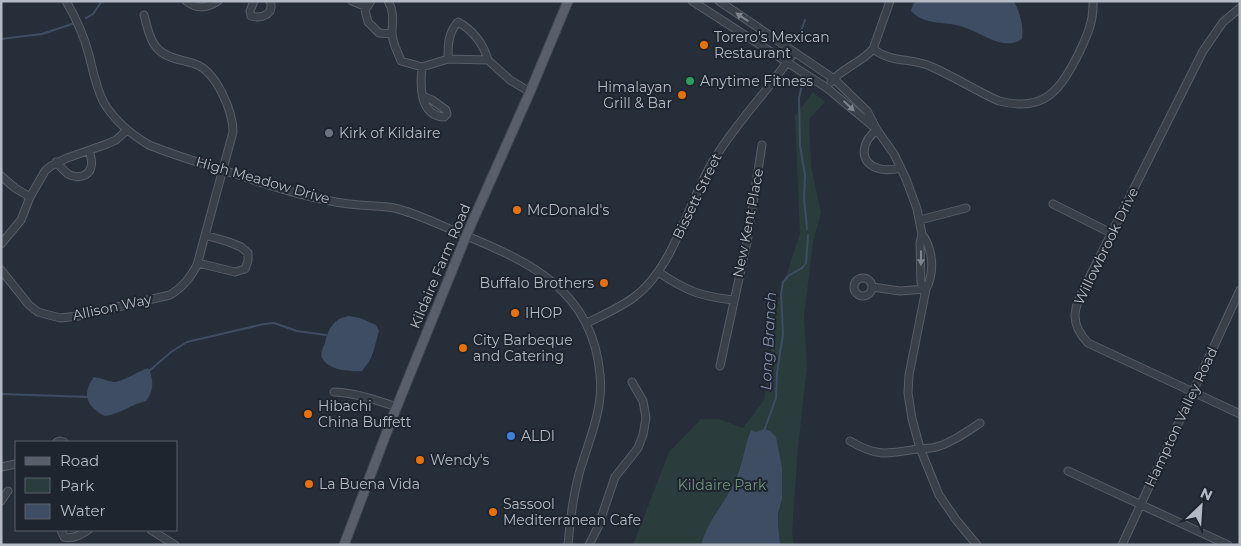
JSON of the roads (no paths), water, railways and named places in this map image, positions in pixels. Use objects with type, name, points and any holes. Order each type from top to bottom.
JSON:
[{"type":"main road","name":"Kildaire Farm Road","points":[[344,545],[371,471],[466,236],[568,1]]},
{"type":"street","name":"High Meadow Drive","points":[[66,1],[85,41],[96,84],[104,103],[127,130],[149,145],[222,170],[308,196],[406,211],[510,254],[544,275],[569,296],[587,323],[599,362],[600,396],[596,421],[574,494],[570,513],[568,545]]},
{"type":"street","points":[[186,1],[198,8],[204,8],[218,1]]},
{"type":"street","points":[[254,1],[250,11],[251,16],[256,17],[271,12],[272,5],[270,1]]},
{"type":"street","points":[[352,1],[369,4],[365,10],[368,22],[379,34],[392,34]]},
{"type":"street","points":[[388,1],[392,9],[394,44],[402,61],[422,67],[448,59],[488,60]]},
{"type":"street","points":[[692,1],[827,88],[877,130],[885,139],[901,168],[913,196],[922,234],[928,243],[931,258],[931,273],[908,384],[912,419],[920,448],[942,500],[977,545]]},
{"type":"street","points":[[719,1],[834,79],[867,111],[877,130]]},
{"type":"street","points":[[827,88],[834,79],[869,54],[873,48],[890,1]]},
{"type":"street","points":[[873,48],[879,53],[896,60],[933,67],[999,101],[1011,104],[1030,103],[1048,96],[1064,81],[1088,34],[1093,14],[1093,1]]},
{"type":"street","name":"Willowbrook Drive","points":[[1240,8],[1223,22],[1203,51],[1077,301],[1075,320],[1079,332],[1088,343],[1096,348],[1240,414]]},
{"type":"street","name":"Allison Way","points":[[1,270],[28,305],[38,312],[60,318],[78,316],[170,295],[188,281],[198,262],[233,132],[233,124],[216,83],[208,71],[202,67],[168,56],[159,50],[152,40],[144,15]]},
{"type":"street","points":[[448,59],[448,39],[452,28],[458,22],[476,35],[484,46],[488,60],[510,80],[530,92]]},
{"type":"street","name":"Bissett Street","points":[[587,323],[635,297],[658,272],[667,258],[701,182],[713,160],[794,52]]},
{"type":"street","points":[[422,67],[420,85],[422,96]]},
{"type":"street","points":[[1,244],[22,220],[30,197],[45,171],[56,162],[116,140],[127,130]]},
{"type":"street","points":[[877,130],[871,134],[864,146],[864,154],[868,161],[874,168],[882,170],[901,168]]},
{"type":"street","name":"New Kent Place","points":[[720,366],[747,242],[762,145]]},
{"type":"street","points":[[56,162],[69,175],[84,176],[90,171],[92,165],[90,151]]},
{"type":"street","points":[[1,176],[15,188],[30,197]]},
{"type":"street","points":[[1053,204],[1111,233]]},
{"type":"street","points":[[920,220],[966,208]]},
{"type":"street","points":[[198,262],[234,272],[245,269],[248,261],[248,253],[242,247],[205,236]]},
{"type":"street","points":[[658,272],[695,293],[733,300]]},
{"type":"street","points":[[872,287],[900,291],[926,290]]},
{"type":"street","name":"Hampton Valley Road","points":[[1122,545],[1240,290]]},
{"type":"street","points":[[589,545],[598,527],[615,477],[638,448],[643,435],[646,418],[644,400],[632,382]]},
{"type":"street","points":[[334,392],[349,392],[373,398],[397,408]]},
{"type":"street","points":[[850,441],[865,450],[883,454],[896,454],[920,448],[936,448],[980,423]]},
{"type":"street","points":[[1,467],[15,464]]},
{"type":"street","points":[[1068,471],[1228,545]]},
{"type":"street","points":[[1,501],[8,491]]},
{"type":"street","points":[[61,531],[64,537],[70,538],[86,531]]},
{"type":"street","points":[[153,531],[175,545]]},
{"type":"water","points":[[917,1],[1014,1],[1021,20],[1022,39],[1011,43],[999,42],[957,25],[922,19],[911,11],[913,4]]},
{"type":"water","points":[[349,316],[360,318],[376,325],[379,331],[373,353],[362,371],[334,368],[325,362],[321,356],[332,325],[339,319]]},
{"type":"water","points":[[148,368],[152,385],[151,393],[146,401],[105,416],[90,405],[87,395],[90,383],[94,377],[117,382]]},
{"type":"water","points":[[764,429],[770,431],[776,437],[782,468],[782,499],[778,513],[780,545],[701,545],[711,521],[737,477],[751,430],[756,432]]},
{"type":"waterway","points":[[86,18],[93,14],[102,1]]},
{"type":"waterway","name":"Long Branch","points":[[798,39],[805,20]]},
{"type":"waterway","points":[[1,39],[42,34],[72,24]]},
{"type":"waterway","name":"Long Branch","points":[[803,80],[799,98],[800,145],[805,176],[804,198],[807,229]]},
{"type":"waterway","name":"Long Branch","points":[[764,431],[776,398],[777,373],[783,334],[781,294],[783,282],[806,263],[808,235]]},
{"type":"waterway","points":[[148,372],[171,352],[187,342],[264,324],[274,323],[297,331],[326,335]]},
{"type":"waterway","points":[[1,394],[90,397]]},
{"type":"place","name":"Torero's Mexican Restaurant","points":[[704,45]]},
{"type":"place","name":"Anytime Fitness","points":[[690,81]]},
{"type":"place","name":"Himalayan Grill & Bar","points":[[682,95]]},
{"type":"place","name":"Kirk of Kildaire","points":[[329,133]]},
{"type":"place","name":"McDonald's","points":[[517,210]]},
{"type":"place","name":"Buffalo Brothers","points":[[604,283]]},
{"type":"place","name":"IHOP","points":[[515,313]]},
{"type":"place","name":"City Barbeque and Catering","points":[[463,348]]},
{"type":"place","name":"Hibachi China Buffett","points":[[308,414]]},
{"type":"place","name":"ALDI","points":[[511,436]]},
{"type":"place","name":"Wendy's","points":[[420,460]]},
{"type":"place","name":"La Buena Vida","points":[[309,484]]},
{"type":"place","name":"Sassool Mediterranean Cafe","points":[[493,512]]},
{"type":"park label","name":"Kildaire Park","points":[[722,485]]}]
